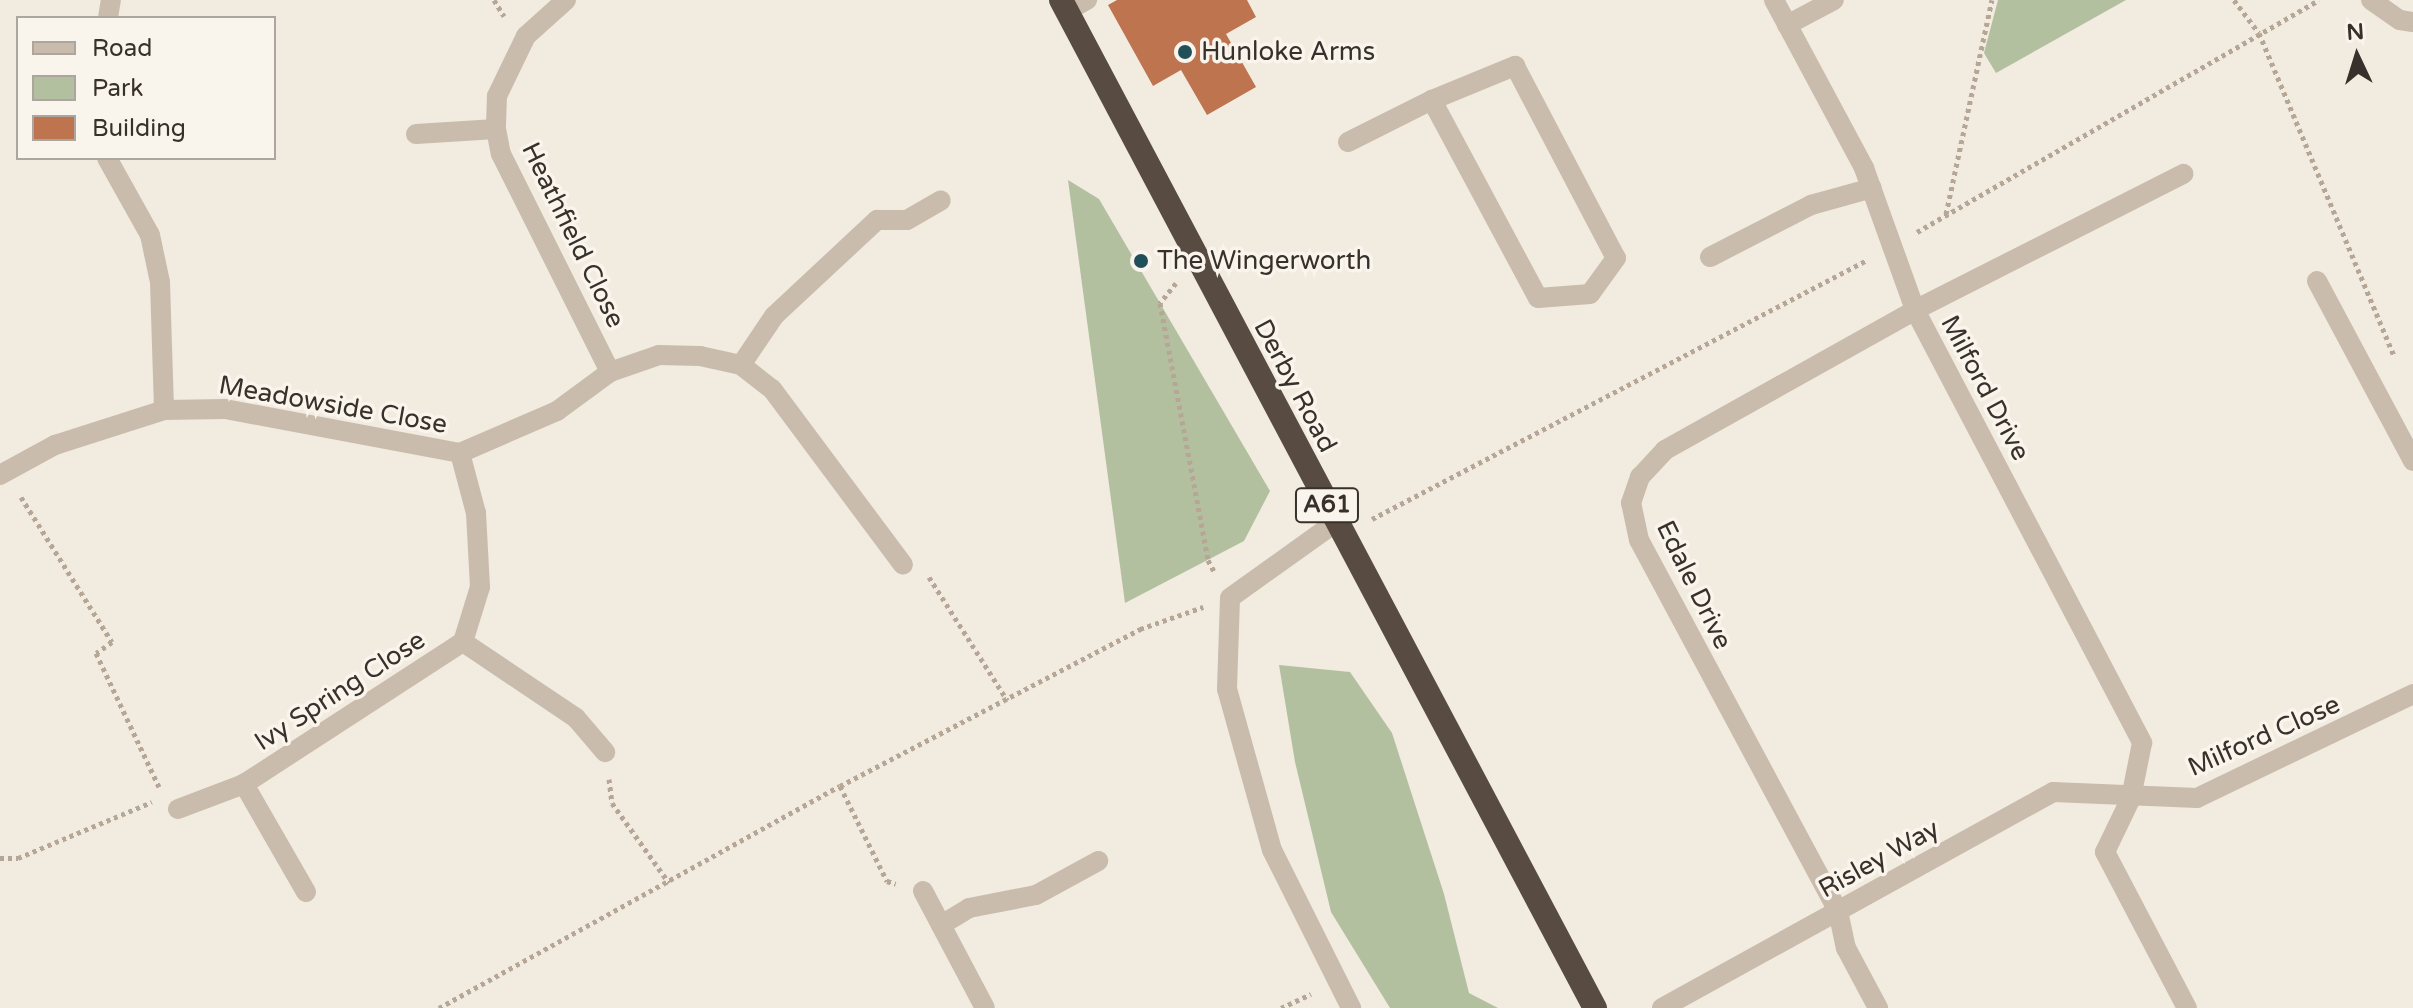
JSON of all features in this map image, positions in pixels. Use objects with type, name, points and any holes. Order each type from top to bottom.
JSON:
[{"type":"highway","name":"Derby Road","points":[[1072,4],[1196,258],[1595,1008]]},
{"type":"street","name":"Heathfield Close","points":[[566,0],[526,36],[497,96],[496,129],[501,154],[610,372]]},
{"type":"street","name":"Milford Drive","points":[[1774,0],[1872,188],[1915,310],[2142,743],[2131,798],[2105,852],[2187,1008]]},
{"type":"street","points":[[1787,25],[1834,0]]},
{"type":"street","points":[[2371,0],[2400,20],[2413,22]]},
{"type":"street","points":[[1348,142],[1432,100],[1515,66],[1616,258],[1590,294],[1538,298],[1432,100]]},
{"type":"street","points":[[416,134],[496,129]]},
{"type":"street","points":[[108,160],[133,196],[150,235],[160,282],[164,410]]},
{"type":"street","name":"Edale Drive","points":[[1878,1008],[1846,948],[1838,911],[1639,540],[1631,503],[1640,477],[1665,450],[1915,310],[2183,174]]},
{"type":"street","points":[[1710,257],[1811,205],[1872,188]]},
{"type":"street","points":[[741,365],[774,316],[877,220],[907,220],[941,200]]},
{"type":"street","points":[[2317,281],[2413,461]]},
{"type":"street","name":"Meadowside Close","points":[[2,474],[55,445],[164,410],[225,409],[460,453],[557,411],[610,372],[659,355],[700,356],[741,365],[772,389],[903,565]]},
{"type":"street","name":"Ivy Spring Close","points":[[178,809],[244,784],[463,642],[480,587],[476,513],[460,453]]},
{"type":"street","points":[[1339,528],[1230,598],[1227,689],[1272,850],[1351,1008]]},
{"type":"street","name":"Ivy Spring Close","points":[[463,642],[576,718],[605,752]]},
{"type":"street","name":"Milford Close","points":[[2131,798],[2197,798],[2413,694]]},
{"type":"street","name":"Ivy Spring Close","points":[[244,784],[306,892]]},
{"type":"street","name":"Risley Way","points":[[1662,1008],[2053,792],[2131,798]]},
{"type":"street","points":[[941,925],[969,908],[1036,895],[1098,861]]},
{"type":"street","points":[[923,891],[985,1008]]},
{"type":"path","points":[[1946,215],[1992,0]]},
{"type":"path","points":[[2234,0],[2259,33],[2401,371]]},
{"type":"path","points":[[1339,528],[1893,246],[2319,0]]},
{"type":"path","points":[[439,1008],[840,786],[1140,629],[1230,598],[1208,560],[1160,303],[1196,258]]},
{"type":"path","points":[[0,858],[18,858],[103,826],[163,796],[96,653],[112,642],[2,474]]},
{"type":"path","points":[[903,565],[928,575],[1007,700]]},
{"type":"path","points":[[840,786],[887,881],[923,891]]},
{"type":"path","points":[[612,803],[669,883]]},
{"type":"green space","points":[[1998,0],[2126,0],[1996,73],[1984,53]]},
{"type":"green space","points":[[1068,180],[1099,199],[1270,491],[1244,541],[1125,603]]},
{"type":"green space","points":[[1279,665],[1350,672],[1392,733],[1444,894],[1469,993],[1498,1008],[1390,1008],[1331,912],[1295,762]]},
{"type":"building","name":"Hunloke Arms","points":[[1117,0],[1247,0],[1256,17],[1226,34],[1256,87],[1207,115],[1181,70],[1153,86],[1108,5]]},
{"type":"place","name":"Hunloke Arms","points":[[1185,52]]},
{"type":"place","name":"The Wingerworth","points":[[1141,261]]}]
